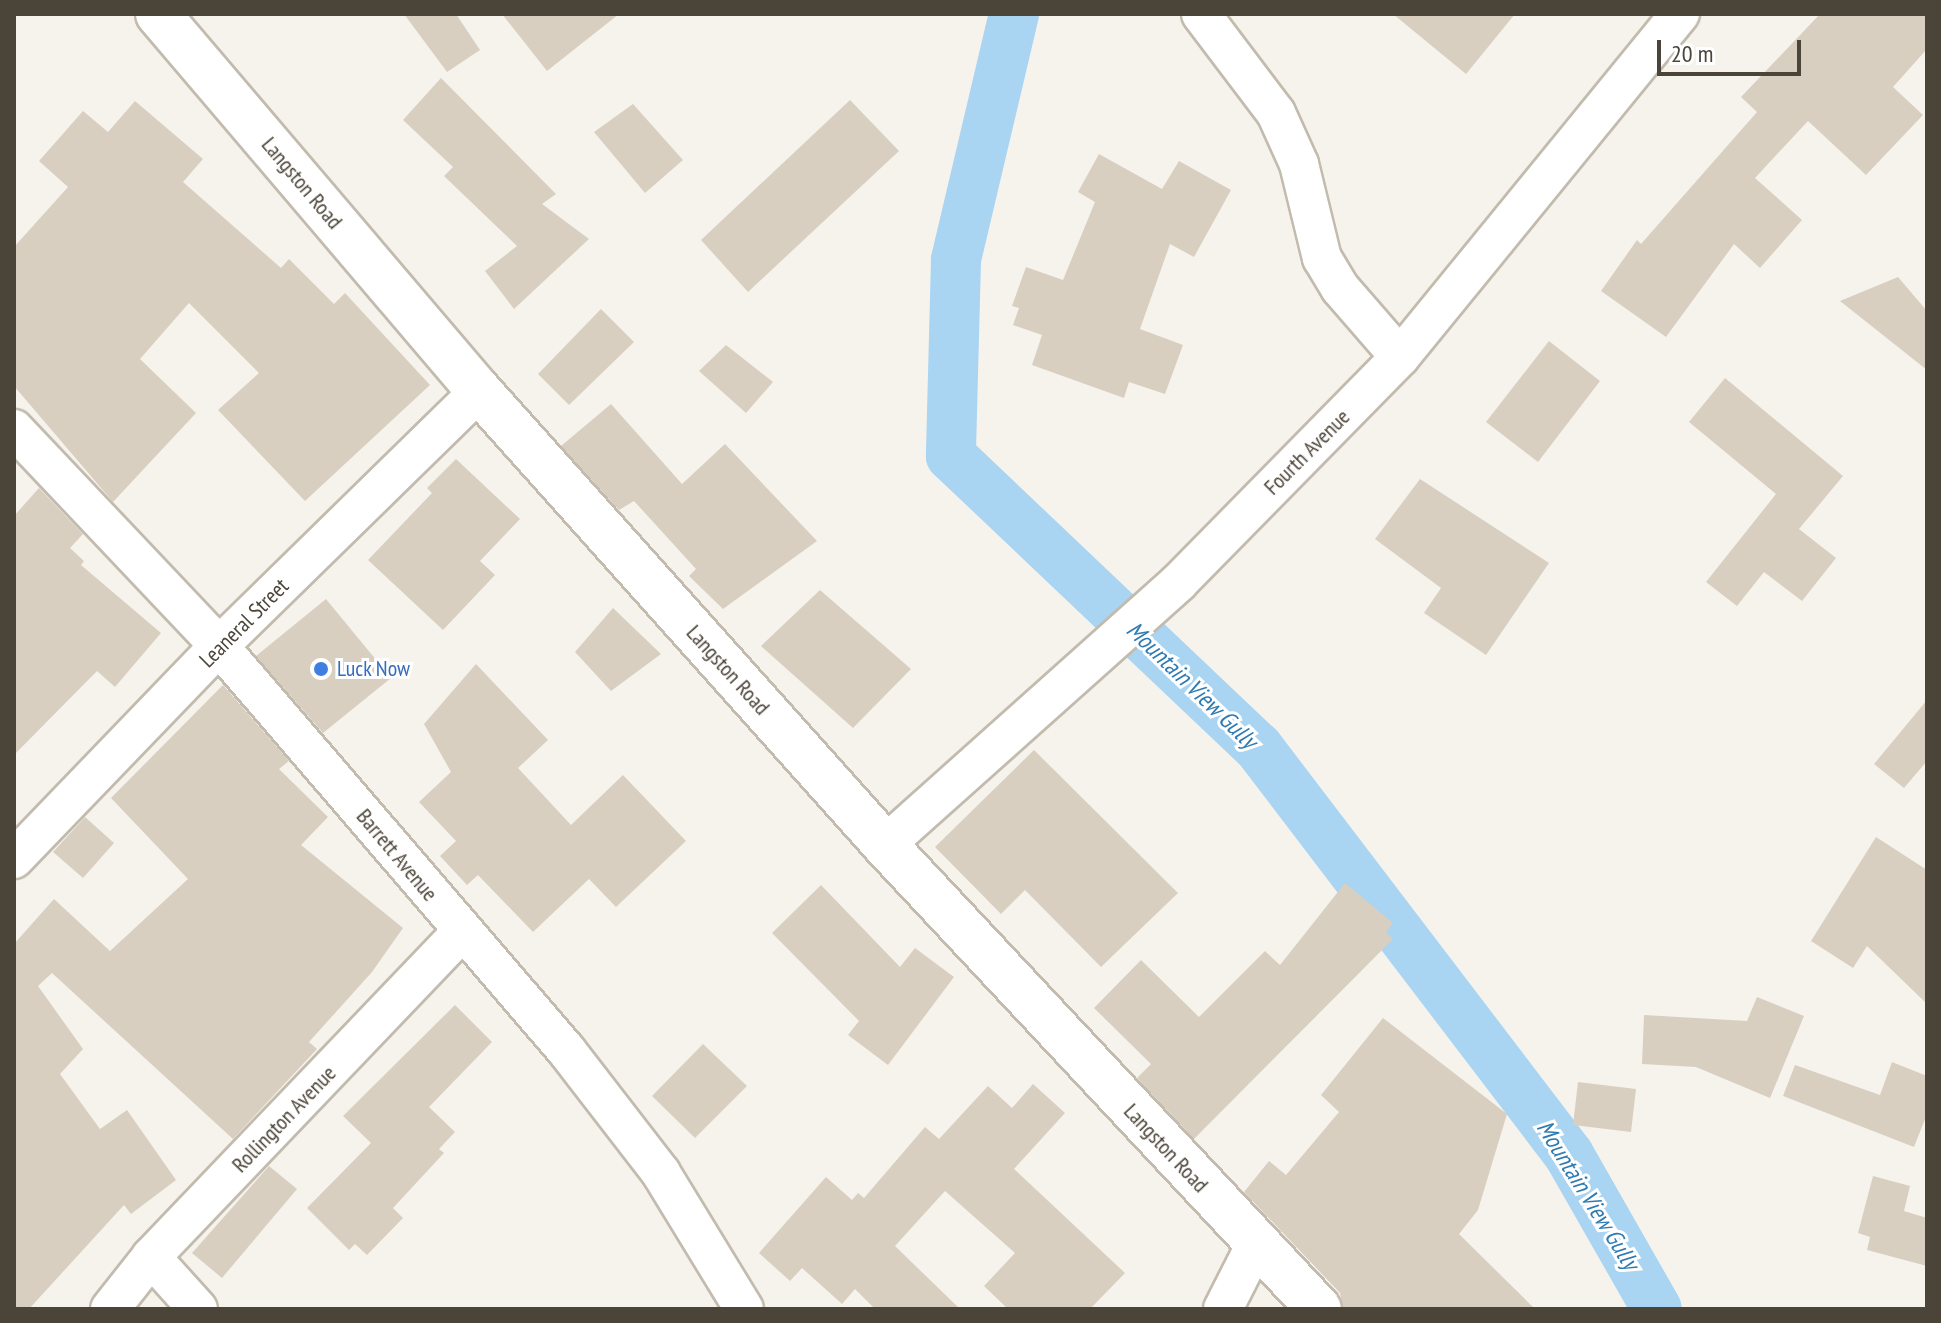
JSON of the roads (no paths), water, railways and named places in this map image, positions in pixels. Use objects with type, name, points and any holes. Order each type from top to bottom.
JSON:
[{"type":"street","name":"Langston Road","points":[[158,14],[479,391],[885,845],[1319,1309]]},
{"type":"street","points":[[1201,14],[1276,113],[1299,164],[1322,258],[1340,288],[1400,357]]},
{"type":"street","name":"Fourth Avenue","points":[[885,845],[1101,647],[1179,582],[1400,357],[1680,14]]},
{"type":"street","name":"Leaneral Street","points":[[14,859],[219,646],[479,391]]},
{"type":"street","name":"Barrett Avenue","points":[[14,429],[219,646],[566,1050],[661,1173],[744,1309]]},
{"type":"street","name":"Rollington Avenue","points":[[110,1309],[151,1257],[462,932]]},
{"type":"street","points":[[1223,1309],[1256,1244]]},
{"type":"street","points":[[151,1257],[198,1309]]},
{"type":"waterway","name":"Mountain View Gully","points":[[1014,14],[956,260],[951,456],[1258,747],[1569,1155],[1657,1309]]},
{"type":"place","name":"Luck Now","points":[[321,669]]}]
